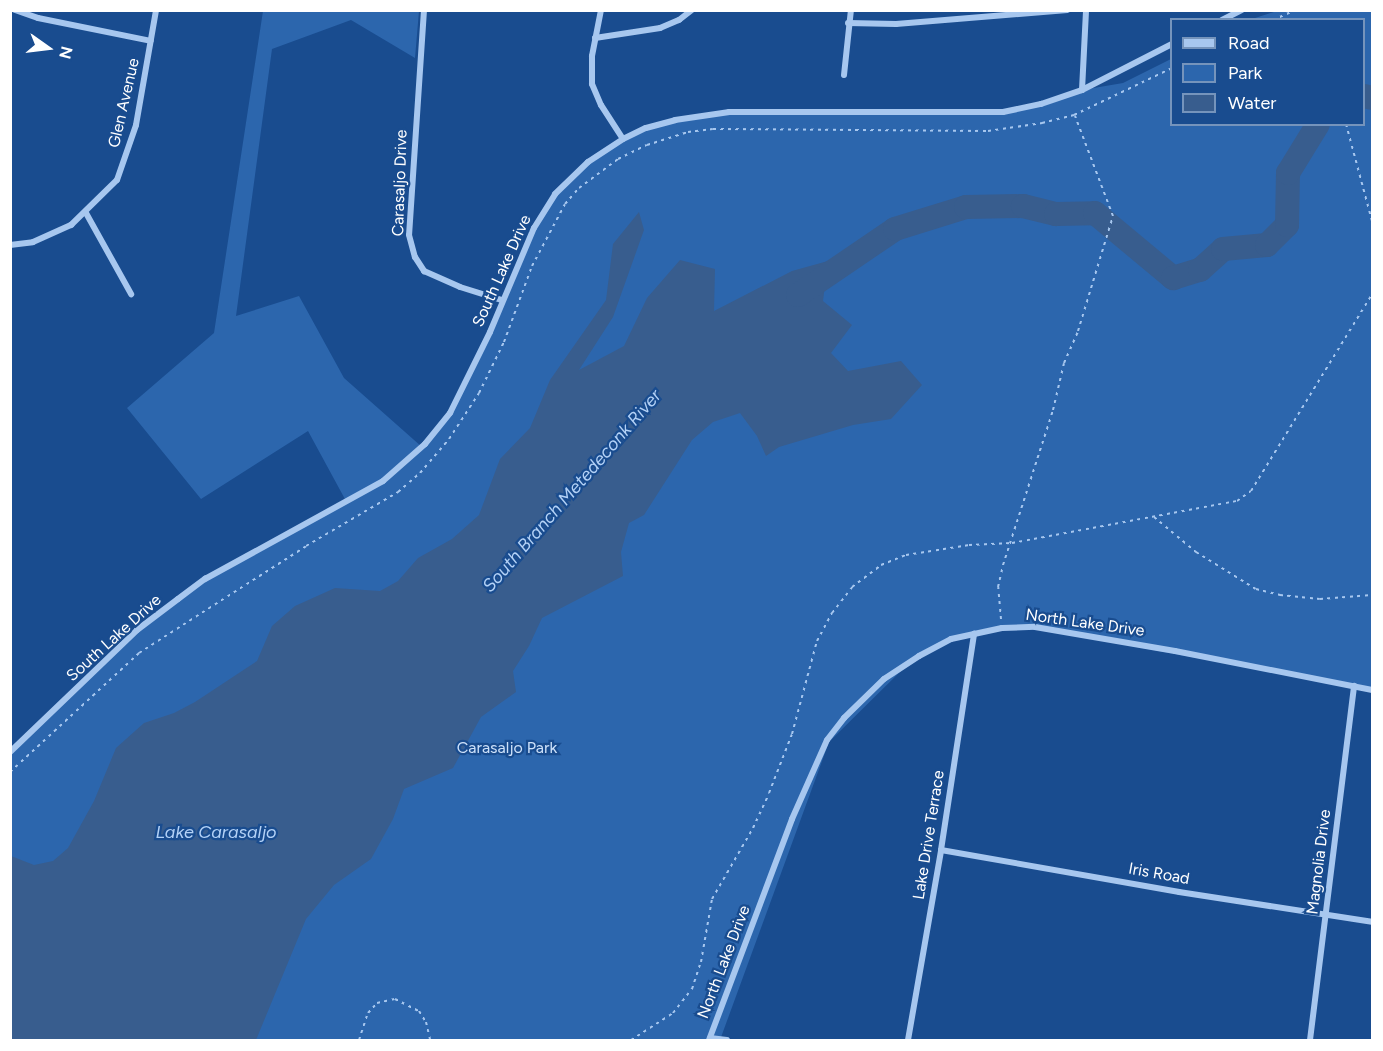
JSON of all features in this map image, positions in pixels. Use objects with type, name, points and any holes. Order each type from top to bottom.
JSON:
[{"type":"street","points":[[15,10],[38,18],[152,41]]},
{"type":"street","name":"Glen Avenue","points":[[10,245],[33,242],[71,225],[86,213],[117,180],[136,125],[156,10]]},
{"type":"street","name":"Carasaljo Drive","points":[[424,10],[409,234],[414,258],[424,271],[460,287],[502,300]]},
{"type":"street","points":[[601,10],[592,56],[592,84],[601,105],[623,139]]},
{"type":"street","points":[[595,38],[660,28],[680,20],[693,10]]},
{"type":"street","points":[[844,75],[851,10]]},
{"type":"street","points":[[848,23],[896,24],[1067,10]]},
{"type":"street","points":[[1082,90],[1086,10]]},
{"type":"street","points":[[1226,18],[1242,10]]},
{"type":"street","name":"South Lake Drive","points":[[10,752],[137,630],[187,592],[205,579],[383,481],[425,444],[450,413],[490,332],[534,228],[555,194],[588,162],[623,139],[646,128],[675,120],[729,112],[1003,112],[1041,104],[1082,90],[1170,45]]},
{"type":"street","points":[[86,213],[131,294]]},
{"type":"street","name":"North Lake Drive","points":[[709,1039],[792,819],[826,740],[844,718],[884,679],[951,639],[1002,628],[1035,627],[1372,690]]},
{"type":"street","name":"Lake Drive Terrace","points":[[908,1041],[941,850],[974,634]]},
{"type":"street","name":"Magnolia Drive","points":[[1310,1041],[1354,686]]},
{"type":"street","name":"Iris Road","points":[[941,850],[1372,922]]},
{"type":"street","points":[[709,1039],[727,1041]]},
{"type":"path","points":[[1277,18],[1295,10]]},
{"type":"path","points":[[10,772],[139,653],[306,546],[398,492],[420,473],[449,439],[479,393],[504,342],[532,266],[565,204],[579,188],[618,159],[647,145],[688,132],[713,129],[988,131],[1074,116],[1170,69]]},
{"type":"path","points":[[1002,628],[998,588],[1003,565],[1012,543],[1053,410],[1064,363],[1078,331],[1113,216],[1074,116]]},
{"type":"path","points":[[1347,126],[1372,221]]},
{"type":"path","points":[[631,1041],[673,1013],[692,989],[701,962],[712,899],[753,828],[770,793],[792,734],[817,641],[832,613],[852,587],[881,565],[906,555],[969,545],[1012,543],[1237,501],[1251,490],[1372,294]]},
{"type":"path","points":[[1154,518],[1196,552],[1256,589],[1280,595],[1320,598],[1372,595]]},
{"type":"path","points":[[359,1041],[368,1013],[377,1003],[395,999],[419,1011],[426,1022],[430,1041]]},
{"type":"green space","name":"Carasaljo Park","points":[[263,11],[419,11],[415,58],[351,20],[272,49],[236,316],[299,296],[344,378],[422,447],[450,413],[490,332],[534,228],[555,194],[588,162],[646,128],[729,112],[994,112],[1041,104],[1082,90],[1123,83],[1170,60],[1170,126],[1365,126],[1365,18],[1255,18],[1277,11],[1372,11],[1372,690],[1027,627],[974,634],[934,648],[909,663],[829,742],[720,1040],[11,1040],[10,752],[137,630],[205,579],[346,501],[308,431],[201,499],[127,408],[214,333]]},
{"type":"water","name":"Lake Carasaljo","points":[[639,212],[644,230],[613,317],[579,370],[624,346],[647,298],[680,260],[715,269],[714,311],[792,271],[828,261],[823,301],[852,325],[831,353],[848,371],[901,361],[922,385],[891,419],[853,425],[779,447],[766,456],[757,436],[740,413],[713,422],[692,440],[644,515],[629,523],[621,552],[623,576],[542,618],[529,646],[513,671],[516,692],[481,717],[453,768],[404,789],[393,819],[371,859],[334,885],[306,919],[256,1040],[11,1040],[11,856],[34,865],[53,861],[68,848],[94,801],[116,748],[144,723],[174,713],[195,702],[257,661],[272,626],[295,606],[335,588],[380,591],[398,581],[418,558],[452,539],[479,515],[500,459],[530,428],[550,380],[606,300],[613,244]]},
{"type":"waterway","name":"South Branch Metedeconk River","points":[[1365,96],[1372,98]]},
{"type":"waterway","name":"South Branch Metedeconk River","points":[[798,295],[895,229],[966,207],[1023,206],[1056,214],[1095,213],[1173,278],[1200,270],[1223,249],[1267,245],[1287,225],[1288,173],[1317,126]]}]
